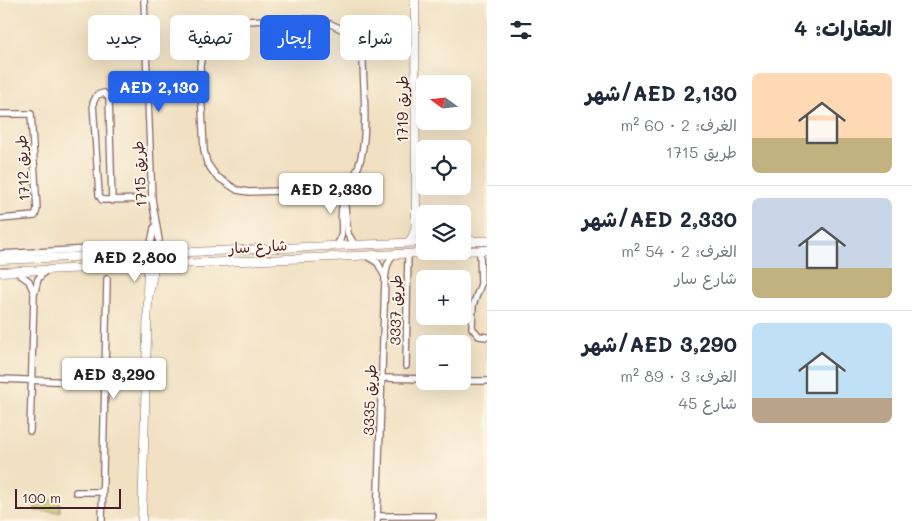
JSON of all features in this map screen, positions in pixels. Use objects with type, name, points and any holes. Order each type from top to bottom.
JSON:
[{"type":"street","name":"طريق 1715","points":[[144,0],[152,199],[155,226],[159,240],[153,253]]},
{"type":"street","name":"طريق 1719","points":[[410,242],[415,230],[416,218],[415,0]]},
{"type":"street","points":[[343,188],[243,192],[226,185],[212,171],[207,163],[202,141],[200,66],[203,48],[221,28],[242,21],[316,19],[338,26],[349,33],[363,59],[364,138],[358,171],[343,188],[347,210],[348,234],[355,245]]},
{"type":"street","points":[[112,201],[109,98],[104,93],[97,95],[94,103],[99,195],[102,200],[112,201],[152,199]]},
{"type":"street","name":"طريق 1712","points":[[0,114],[31,114],[37,210],[35,216],[0,219]]},
{"type":"street","points":[[337,245],[342,235],[341,210],[344,201]]},
{"type":"street","points":[[471,241],[487,241]]},
{"type":"street","name":"شارع سار","points":[[0,260],[416,242]]},
{"type":"street","points":[[0,254],[90,249],[123,254]]},
{"type":"street","points":[[484,250],[482,284],[473,305],[472,328],[479,336],[487,337]]},
{"type":"street","name":"شارع سار","points":[[0,272],[484,250]]},
{"type":"street","points":[[142,521],[148,299],[153,253]]},
{"type":"street","name":"طريق 3337","points":[[406,366],[408,253]]},
{"type":"street","name":"طريق 3335","points":[[378,518],[385,279],[387,266],[393,254]]},
{"type":"street","points":[[365,255],[378,263],[385,279]]},
{"type":"street","points":[[30,431],[34,295],[38,279],[48,269]]},
{"type":"street","points":[[16,271],[29,281],[34,295]]},
{"type":"street","points":[[102,521],[107,279]]},
{"type":"street","points":[[382,378],[416,379]]},
{"type":"street","points":[[0,379],[104,383]]},
{"type":"street","points":[[471,380],[487,381]]},
{"type":"street","points":[[76,492],[102,492]]},
{"type":"street","points":[[378,518],[433,516]]},
{"type":"green space","points":[[35,500],[60,500],[60,512],[35,511]]}]
